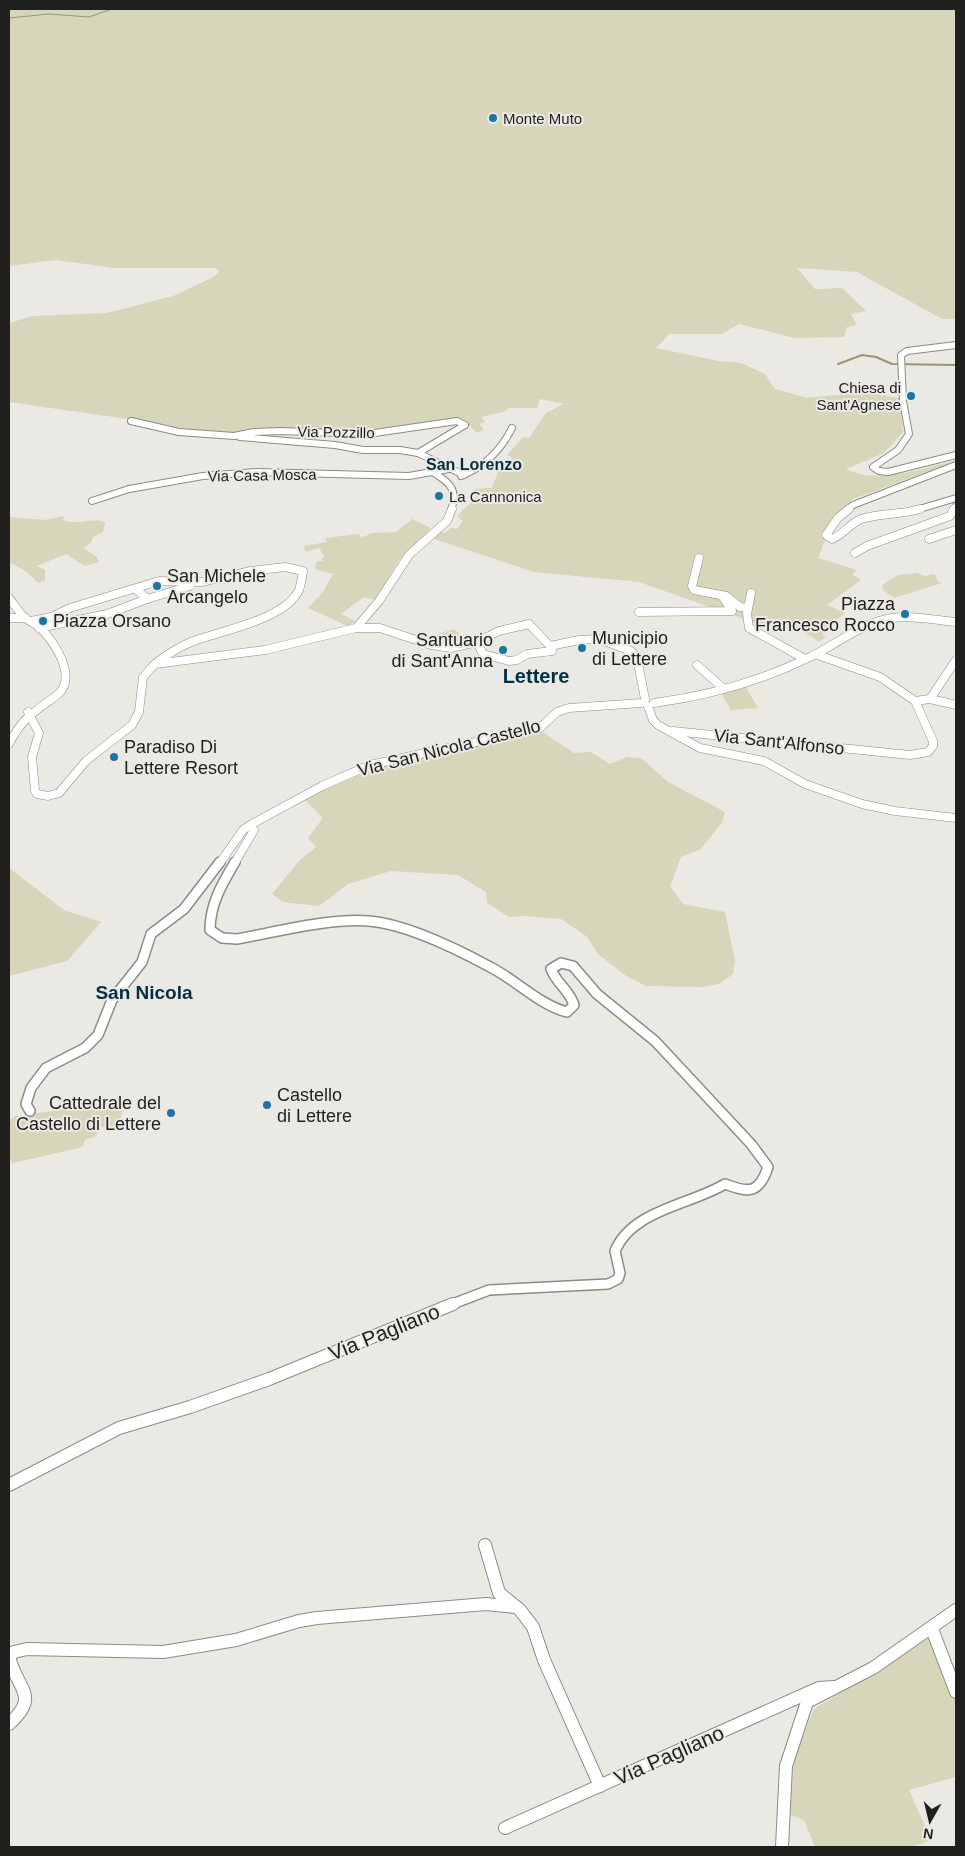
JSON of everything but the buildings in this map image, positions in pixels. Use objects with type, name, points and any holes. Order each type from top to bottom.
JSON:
[{"type":"street","points":[[956,345],[907,351],[900,356],[903,400],[910,434],[898,450],[874,466],[879,470],[888,472],[956,455]]},
{"type":"street","name":"Via Pozzillo","points":[[131,421],[179,432],[234,436],[254,432],[280,431],[368,434],[450,420],[465,425],[418,452]]},
{"type":"street","points":[[449,482],[484,462],[499,447],[512,428]]},
{"type":"street","points":[[234,436],[335,445],[363,450],[418,452],[464,475]]},
{"type":"street","points":[[956,465],[853,505],[838,518],[826,535],[832,539],[837,537],[844,528],[862,519],[910,512],[956,498]]},
{"type":"street","name":"Via Casa Mosca","points":[[92,501],[129,489],[204,476],[256,472],[399,476],[434,473],[449,469]]},
{"type":"street","points":[[356,628],[379,601],[409,555],[447,521],[454,499],[453,489],[449,482],[434,473]]},
{"type":"street","points":[[855,553],[868,546],[954,517],[956,506]]},
{"type":"street","points":[[929,538],[956,530]]},
{"type":"street","points":[[699,558],[692,588],[697,592],[726,596],[740,607],[748,608]]},
{"type":"street","points":[[9,618],[28,620],[51,617],[70,608],[160,581],[201,582],[251,571],[285,567],[303,571],[303,580],[293,600],[284,606],[259,618],[174,649],[145,671],[140,686],[140,712],[132,725],[86,762],[58,793],[46,797],[37,794],[35,791],[32,757],[39,733],[28,712]]},
{"type":"street","points":[[40,628],[107,614],[178,588],[190,586]]},
{"type":"street","points":[[136,589],[147,599]]},
{"type":"street","points":[[751,593],[748,608],[749,628],[805,659]]},
{"type":"street","points":[[639,612],[732,611],[722,596]]},
{"type":"street","points":[[9,598],[28,620],[40,628],[56,650],[65,668],[67,679],[62,691],[28,712],[9,742]]},
{"type":"street","name":"Via San Nicola Castello","points":[[30,1111],[26,1104],[37,1077],[52,1063],[78,1051],[96,1038],[102,1028],[109,1003],[140,967],[149,936],[155,929],[174,918],[184,909],[206,883],[243,830],[322,786],[370,765],[540,728],[547,724],[554,714],[575,707],[682,700],[723,688],[805,659],[861,628],[885,620],[916,618],[956,622]]},
{"type":"street","points":[[154,664],[252,651],[356,628],[389,630],[440,648],[477,642],[499,631],[529,624],[551,648]]},
{"type":"street","points":[[477,642],[483,654],[504,661],[517,660],[523,656],[579,640],[599,639],[631,651],[636,658],[653,720],[700,748],[764,761],[777,766],[806,784],[862,804],[895,812],[956,818]]},
{"type":"street","points":[[815,654],[880,677],[916,701],[930,699],[956,705]]},
{"type":"street","points":[[930,699],[956,660]]},
{"type":"street","points":[[697,665],[723,688]]},
{"type":"street","name":"Via Sant'Alfonso","points":[[673,732],[884,753],[923,754],[933,746],[926,720],[916,701]]},
{"type":"street","name":"Via Pagliano","points":[[9,1485],[119,1428],[190,1407],[269,1379],[386,1330],[489,1290],[608,1284],[618,1279],[620,1272],[615,1251],[626,1231],[642,1221],[686,1204],[725,1184],[745,1192],[753,1190],[765,1178],[768,1167],[751,1144],[655,1041],[597,994],[573,966],[561,963],[551,969],[552,977],[573,1000],[574,1005],[568,1012],[555,1009],[508,976],[485,964],[401,927],[369,921],[345,921],[237,939],[216,935],[210,930],[209,922],[223,882],[254,830],[250,825]]},
{"type":"street","points":[[485,1545],[499,1593],[533,1627],[544,1660],[600,1786]]},
{"type":"street","points":[[9,1724],[22,1714],[27,1706],[26,1697],[10,1664],[10,1657],[14,1652],[27,1649],[163,1652],[236,1640],[300,1621],[317,1618],[486,1604],[500,1604],[516,1608]]},
{"type":"street","points":[[782,1847],[786,1766],[801,1715],[807,1702],[834,1686],[873,1668],[932,1629],[956,1610]]},
{"type":"street","points":[[932,1629],[956,1692]]},
{"type":"street","name":"Via Pagliano","points":[[505,1828],[819,1688],[834,1686]]},
{"type":"shaded area","points":[[9,9],[956,9],[956,319],[942,319],[857,272],[797,268],[815,289],[842,288],[866,311],[851,314],[857,325],[847,327],[844,337],[794,338],[739,324],[722,334],[669,334],[656,348],[719,361],[741,363],[765,374],[775,389],[807,398],[865,392],[899,398],[903,432],[884,453],[846,469],[859,474],[900,474],[956,461],[853,499],[835,516],[818,558],[857,570],[852,574],[861,580],[827,605],[845,613],[829,625],[829,629],[822,635],[826,637],[819,642],[795,626],[764,626],[639,582],[534,572],[431,538],[440,532],[445,533],[451,528],[457,529],[463,521],[457,516],[477,496],[474,494],[474,489],[492,488],[498,472],[512,457],[507,455],[523,437],[529,438],[546,413],[564,404],[540,399],[537,408],[508,408],[507,411],[481,417],[485,422],[479,424],[484,429],[477,433],[465,421],[439,420],[382,431],[234,435],[178,430],[149,422],[9,402],[9,323],[33,316],[107,313],[173,296],[212,278],[219,272],[216,268],[114,268],[56,260],[9,266]]},
{"type":"shaded area","points":[[64,516],[63,520],[69,522],[96,520],[105,523],[103,532],[93,537],[91,543],[83,548],[97,557],[99,562],[85,566],[66,554],[37,566],[45,570],[45,581],[38,583],[27,572],[9,562],[9,517],[45,520]]},
{"type":"shaded area","points":[[412,519],[431,528],[398,561],[376,600],[364,597],[341,614],[355,621],[348,626],[308,608],[323,592],[333,574],[315,569],[317,561],[323,561],[322,558],[325,557],[319,548],[305,552],[304,546],[327,542],[325,538],[359,534],[361,538],[372,533],[396,532]]},
{"type":"shaded area","points":[[916,573],[925,576],[935,574],[938,582],[942,583],[894,598],[883,590],[882,585],[898,575]]},
{"type":"shaded area","points":[[454,629],[467,641],[451,644],[436,642],[435,635]]},
{"type":"shaded area","points":[[745,686],[758,708],[731,710],[721,692]]},
{"type":"shaded area","points":[[541,731],[574,753],[591,752],[610,764],[627,757],[641,758],[668,782],[725,812],[722,822],[701,849],[681,857],[670,886],[683,904],[725,912],[735,961],[733,974],[719,984],[703,987],[646,986],[625,975],[599,955],[586,936],[561,919],[524,916],[509,917],[487,903],[486,892],[458,875],[391,871],[348,884],[319,906],[283,902],[272,894],[300,860],[316,847],[308,838],[323,818],[305,800],[328,788],[386,764]]},
{"type":"shaded area","points":[[9,868],[64,910],[101,922],[67,961],[9,976]]},
{"type":"shaded area","points":[[124,1101],[119,1128],[101,1127],[96,1136],[85,1140],[83,1147],[13,1163],[9,1159],[9,1120],[16,1116]]},
{"type":"shaded area","points":[[929,1638],[956,1703],[956,1777],[909,1790],[931,1840],[912,1847],[815,1847],[804,1820],[790,1815],[794,1758],[814,1709]]},
{"type":"waterway","points":[[9,18],[49,14],[89,17],[112,9]]},
{"type":"waterway","points":[[838,364],[862,355],[876,357],[892,364],[956,365]]},
{"type":"place","name":"Monte Muto","points":[[493,118]]},
{"type":"place","name":"Chiesa di Sant'Agnese","points":[[911,396]]},
{"type":"place","name":"La Cannonica","points":[[439,496]]},
{"type":"place","name":"San Michele Arcangelo","points":[[157,586]]},
{"type":"place","name":"Piazza Francesco Rocco","points":[[905,614]]},
{"type":"place","name":"Piazza Orsano","points":[[43,621]]},
{"type":"place","name":"Municipio di Lettere","points":[[582,648]]},
{"type":"place","name":"Santuario di Sant'Anna","points":[[503,650]]},
{"type":"place","name":"Paradiso Di Lettere Resort","points":[[114,757]]},
{"type":"place","name":"Castello di Lettere","points":[[267,1105]]},
{"type":"place","name":"Cattedrale del Castello di Lettere","points":[[171,1113]]},
{"type":"district","name":"San Lorenzo","points":[[474,464]]},
{"type":"district","name":"Lettere","points":[[536,676]]},
{"type":"district","name":"San Nicola","points":[[144,992]]}]
